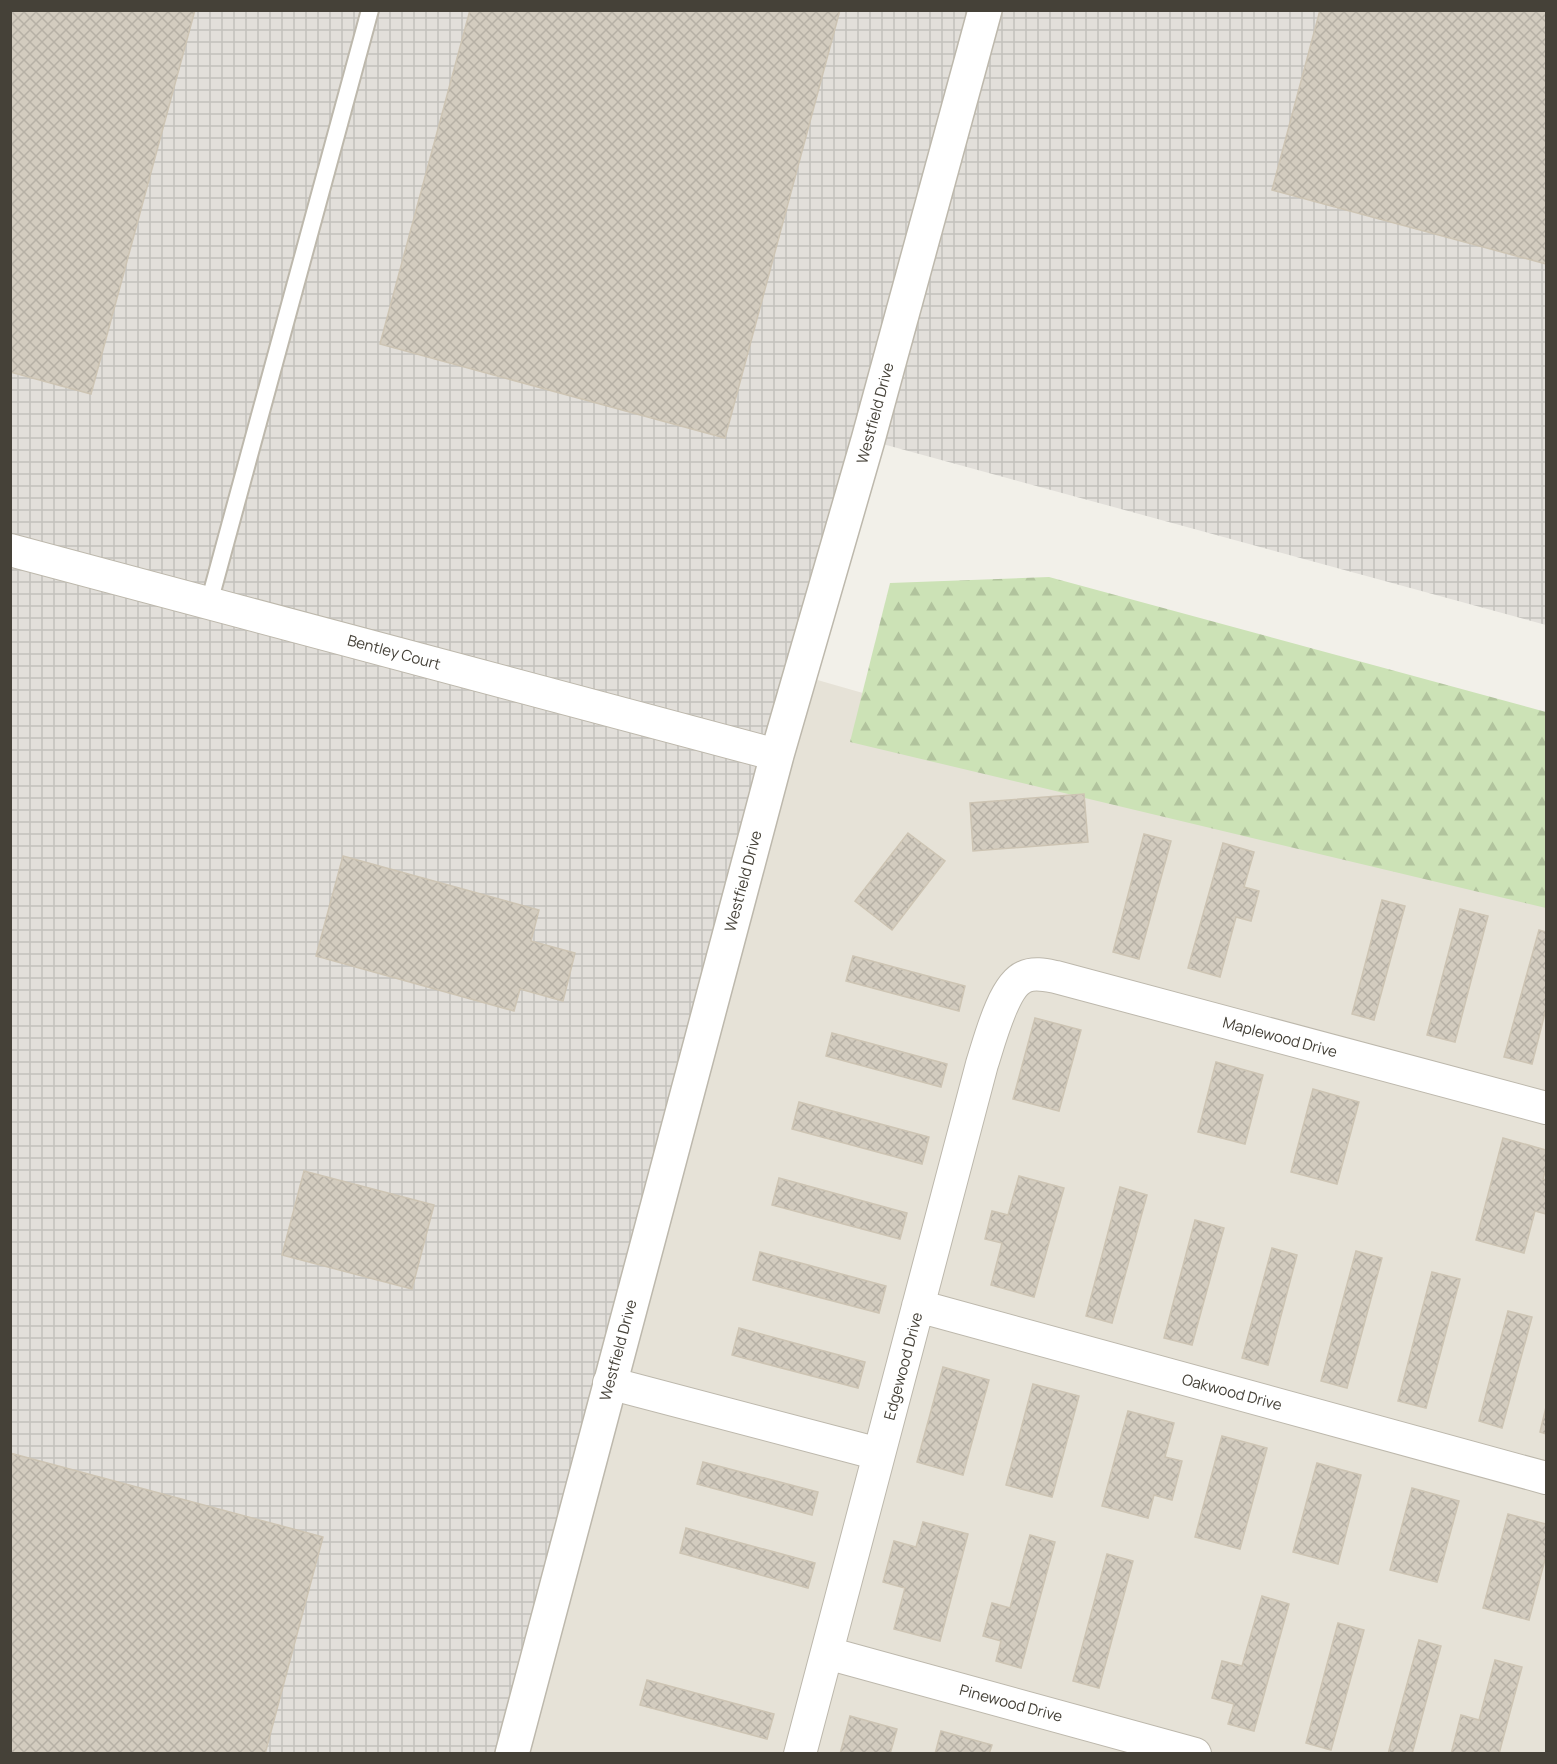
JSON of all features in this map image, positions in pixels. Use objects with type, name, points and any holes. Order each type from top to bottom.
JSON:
[{"type":"street","name":"Westfield Drive","points":[[512,1754],[777,755],[855,484],[985,10]]},
{"type":"street","name":"Bentley Court","points":[[10,550],[777,755]]},
{"type":"street","name":"Maplewood Drive","points":[[1015,983],[1024,976],[1039,974],[1056,977],[1546,1108]]},
{"type":"street","name":"Edgewood Drive","points":[[800,1754],[982,1064],[1002,1004],[1015,983]]},
{"type":"street","name":"Oakwood Drive","points":[[918,1306],[1546,1478]]},
{"type":"street","points":[[609,1383],[879,1454]]},
{"type":"street","name":"Pinewood Drive","points":[[827,1653],[1195,1754]]},
{"type":"lane","points":[[209,603],[370,10]]},
{"type":"shaded area","points":[[11,11],[1546,11],[1546,625],[868,440],[517,1753],[11,1754]]},
{"type":"shaded area","points":[[800,675],[1546,889],[1546,1753],[514,1754]]},
{"type":"green space","points":[[1049,577],[1546,712],[1546,908],[850,742],[890,583]]},
{"type":"building","points":[[10,10],[195,10],[91,394],[10,372]]},
{"type":"building","points":[[470,10],[840,10],[725,438],[380,344]]},
{"type":"building","points":[[1320,10],[1546,10],[1546,264],[1272,190]]},
{"type":"building","points":[[1084,794],[1088,842],[973,851],[970,803]]},
{"type":"building","points":[[908,833],[945,861],[892,930],[855,901]]},
{"type":"building","points":[[1144,834],[1171,841],[1139,959],[1113,952]]},
{"type":"building","points":[[1223,843],[1254,852],[1244,887],[1259,891],[1251,921],[1236,917],[1220,977],[1188,968]]},
{"type":"building","points":[[343,856],[539,910],[531,941],[575,953],[563,1001],[520,989],[514,1011],[316,956]]},
{"type":"building","points":[[1382,900],[1405,906],[1374,1020],[1352,1014]]},
{"type":"building","points":[[1460,909],[1488,916],[1455,1042],[1427,1035]]},
{"type":"building","points":[[1539,930],[1546,932],[1546,1009],[1532,1064],[1504,1057]]},
{"type":"building","points":[[853,956],[965,986],[959,1011],[846,981]]},
{"type":"building","points":[[1035,1018],[1081,1030],[1059,1111],[1013,1099]]},
{"type":"building","points":[[832,1033],[947,1064],[941,1087],[826,1056]]},
{"type":"building","points":[[1216,1062],[1263,1075],[1245,1144],[1198,1132]]},
{"type":"building","points":[[1313,1089],[1359,1102],[1337,1184],[1291,1172]]},
{"type":"building","points":[[799,1102],[929,1137],[922,1164],[792,1129]]},
{"type":"building","points":[[1503,1138],[1546,1150],[1546,1168],[1543,1179],[1546,1180],[1546,1214],[1535,1211],[1524,1253],[1476,1240]]},
{"type":"building","points":[[304,1171],[434,1205],[412,1289],[282,1255]]},
{"type":"building","points":[[1019,1176],[1064,1188],[1034,1297],[991,1285],[1002,1243],[985,1239],[992,1211],[1008,1215]]},
{"type":"building","points":[[779,1178],[907,1213],[900,1239],[772,1205]]},
{"type":"building","points":[[1120,1187],[1147,1195],[1112,1323],[1086,1316]]},
{"type":"building","points":[[1195,1220],[1224,1228],[1192,1345],[1164,1338]]},
{"type":"building","points":[[1272,1248],[1297,1255],[1268,1365],[1242,1358]]},
{"type":"building","points":[[1356,1251],[1382,1258],[1347,1388],[1321,1381]]},
{"type":"building","points":[[760,1252],[886,1286],[879,1313],[753,1280]]},
{"type":"building","points":[[1432,1272],[1460,1279],[1426,1408],[1398,1401]]},
{"type":"building","points":[[1508,1311],[1532,1317],[1502,1428],[1479,1421]]},
{"type":"building","points":[[739,1328],[865,1362],[858,1388],[732,1355]]},
{"type":"building","points":[[943,1367],[989,1380],[963,1475],[917,1462]]},
{"type":"building","points":[[1033,1384],[1079,1396],[1052,1497],[1006,1485]]},
{"type":"building","points":[[1546,1407],[1546,1434],[1540,1432]]},
{"type":"building","points":[[1128,1411],[1174,1423],[1165,1457],[1182,1461],[1172,1500],[1154,1495],[1148,1518],[1102,1506]]},
{"type":"building","points":[[1222,1436],[1267,1448],[1240,1549],[1195,1537]]},
{"type":"building","points":[[10,1453],[323,1537],[265,1754],[10,1754]]},
{"type":"building","points":[[703,1462],[818,1492],[812,1515],[697,1484]]},
{"type":"building","points":[[1317,1463],[1361,1475],[1338,1564],[1293,1552]]},
{"type":"building","points":[[1412,1488],[1459,1501],[1437,1582],[1390,1570]]},
{"type":"building","points":[[1508,1514],[1546,1524],[1546,1556],[1529,1620],[1483,1608]]},
{"type":"building","points":[[923,1522],[968,1534],[940,1641],[894,1629],[905,1588],[883,1582],[894,1541],[916,1547]]},
{"type":"building","points":[[686,1528],[815,1563],[808,1588],[680,1553]]},
{"type":"building","points":[[1030,1535],[1055,1542],[1021,1668],[996,1661],[1001,1641],[983,1636],[992,1603],[1010,1608]]},
{"type":"building","points":[[1107,1554],[1133,1561],[1099,1688],[1073,1681]]},
{"type":"building","points":[[1262,1596],[1289,1604],[1254,1731],[1228,1724],[1234,1704],[1212,1698],[1222,1661],[1242,1666]]},
{"type":"building","points":[[1338,1623],[1364,1630],[1331,1750],[1306,1743]]},
{"type":"building","points":[[1419,1640],[1441,1646],[1412,1754],[1388,1754]]},
{"type":"building","points":[[1495,1660],[1522,1667],[1499,1754],[1451,1754],[1461,1715],[1479,1720]]},
{"type":"building","points":[[647,1680],[774,1714],[767,1739],[640,1705]]},
{"type":"building","points":[[850,1716],[897,1729],[890,1754],[840,1754]]},
{"type":"building","points":[[941,1731],[992,1745],[989,1754],[935,1754]]}]
